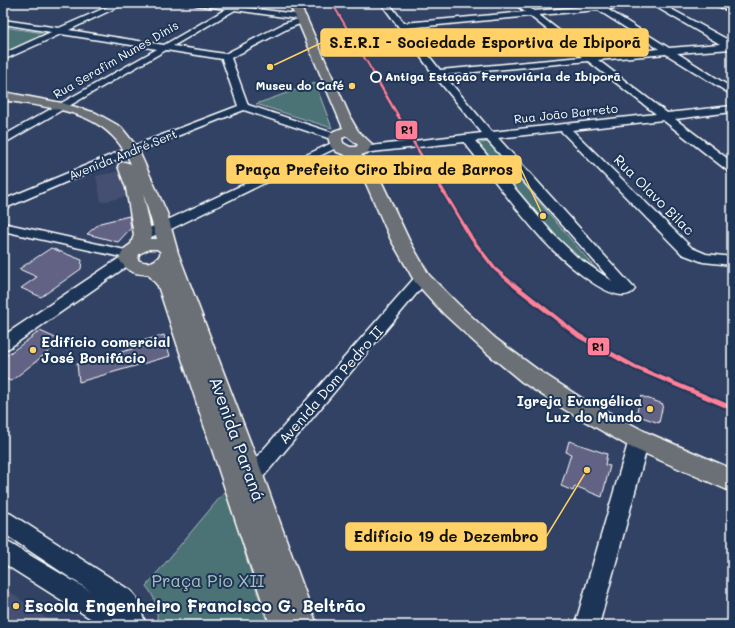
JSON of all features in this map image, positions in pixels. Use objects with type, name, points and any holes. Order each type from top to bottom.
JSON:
[{"type":"main road","points":[[293,3],[301,18],[350,143],[400,240],[422,278],[456,314],[488,343],[530,376],[575,405],[639,440],[732,481]]},
{"type":"main road","name":"Avenida Paraná","points":[[3,96],[56,109],[82,119],[94,126],[126,152],[140,186],[164,227],[169,251],[207,377],[245,485],[302,625]]},
{"type":"main road","name":"Avenida Paraná","points":[[3,101],[56,109]]},
{"type":"main road","name":"Avenida Paraná","points":[[135,249],[140,186]]},
{"type":"main road","points":[[149,244],[158,244],[169,251],[165,261],[152,267],[137,268],[130,264],[135,249],[149,244]]},
{"type":"main road","name":"Avenida Paraná","points":[[152,267],[167,285],[207,377]]},
{"type":"main road","name":"Avenida Paraná","points":[[245,485],[285,625]]},
{"type":"street","points":[[3,57],[122,3]]},
{"type":"street","points":[[196,3],[301,18]]},
{"type":"street","name":"Rua Serafim Nunes Dinis","points":[[3,141],[164,46],[242,3]]},
{"type":"street","points":[[385,3],[437,73],[489,136],[627,289],[622,291],[611,288],[581,268],[548,238],[467,138]]},
{"type":"street","points":[[518,3],[732,168]]},
{"type":"street","points":[[402,26],[532,15],[596,5],[648,3]]},
{"type":"street","points":[[654,3],[731,45]]},
{"type":"street","points":[[716,3],[732,11]]},
{"type":"street","points":[[596,5],[732,92]]},
{"type":"street","points":[[3,22],[164,46],[226,57],[301,18]]},
{"type":"street","points":[[437,73],[731,45]]},
{"type":"street","points":[[226,57],[244,107],[350,143]]},
{"type":"street","name":"Avenida André Sert","points":[[3,205],[126,152],[244,107]]},
{"type":"street","name":"Rua João Barreto","points":[[3,344],[164,227],[314,155],[350,143],[402,146],[732,109]]},
{"type":"street","name":"Rua Olavo Bilac","points":[[564,128],[687,251],[704,258],[732,261]]},
{"type":"street","points":[[3,227],[135,249]]},
{"type":"street","name":"Avenida Dom Pedro II","points":[[245,485],[422,278]]},
{"type":"street","points":[[587,625],[639,440]]},
{"type":"street","points":[[3,521],[123,598],[128,605],[134,625]]},
{"type":"street","points":[[3,551],[112,618],[130,625]]},
{"type":"shaded area","points":[[121,171],[129,196],[101,202],[96,176]]},
{"type":"shaded area","name":"Escola Engenheiro Francisco G. Beltrão","points":[[3,587],[56,625],[3,625]]},
{"type":"green space","points":[[3,27],[44,33],[44,35],[3,53]]},
{"type":"green space","points":[[315,83],[332,128],[256,104]]},
{"type":"green space","points":[[488,142],[602,276],[565,250],[474,144]]},
{"type":"green space","name":"Praça Pio XII","points":[[227,489],[248,540],[243,548],[267,622],[273,625],[163,625],[157,621],[155,602],[152,594],[146,586]]},
{"type":"building","points":[[129,216],[131,228],[118,242],[87,234],[100,223]]},
{"type":"building","points":[[51,248],[82,260],[81,269],[41,297],[21,288],[37,277],[19,269]]},
{"type":"building","name":"Edifício comercial José Bonifácio","points":[[40,331],[62,341],[11,381],[3,378],[3,358]]},
{"type":"building","points":[[164,335],[170,356],[79,382],[77,364],[143,346],[142,341]]},
{"type":"building","name":"Igreja Evangélica Luz do Mundo","points":[[641,396],[663,404],[659,423],[636,415]]},
{"type":"building","points":[[569,441],[607,454],[605,465],[610,466],[602,497],[575,486],[573,491],[561,486],[571,454],[566,452]]},
{"type":"transit line","name":"R1","points":[[332,3],[453,209],[472,239],[495,269],[535,303],[579,336],[635,367],[732,408]]},
{"type":"place","name":"S.E.R.I - Sociedade Esportiva de Ibiporã","points":[[270,67]]},
{"type":"place","name":"Antiga Estação Ferroviária de Ibiporã","points":[[376,77]]},
{"type":"place","name":"Museu do Café","points":[[352,86]]},
{"type":"place","name":"Praça Prefeito Ciro Ibira de Barros","points":[[543,216]]},
{"type":"place","name":"Edifício comercial José Bonifácio","points":[[33,350]]},
{"type":"place","name":"Igreja Evangélica Luz do Mundo","points":[[650,409]]},
{"type":"place","name":"Edifício 19 de Dezembro","points":[[587,470]]},
{"type":"place","name":"Escola Engenheiro Francisco G. Beltrão","points":[[16,606]]}]
